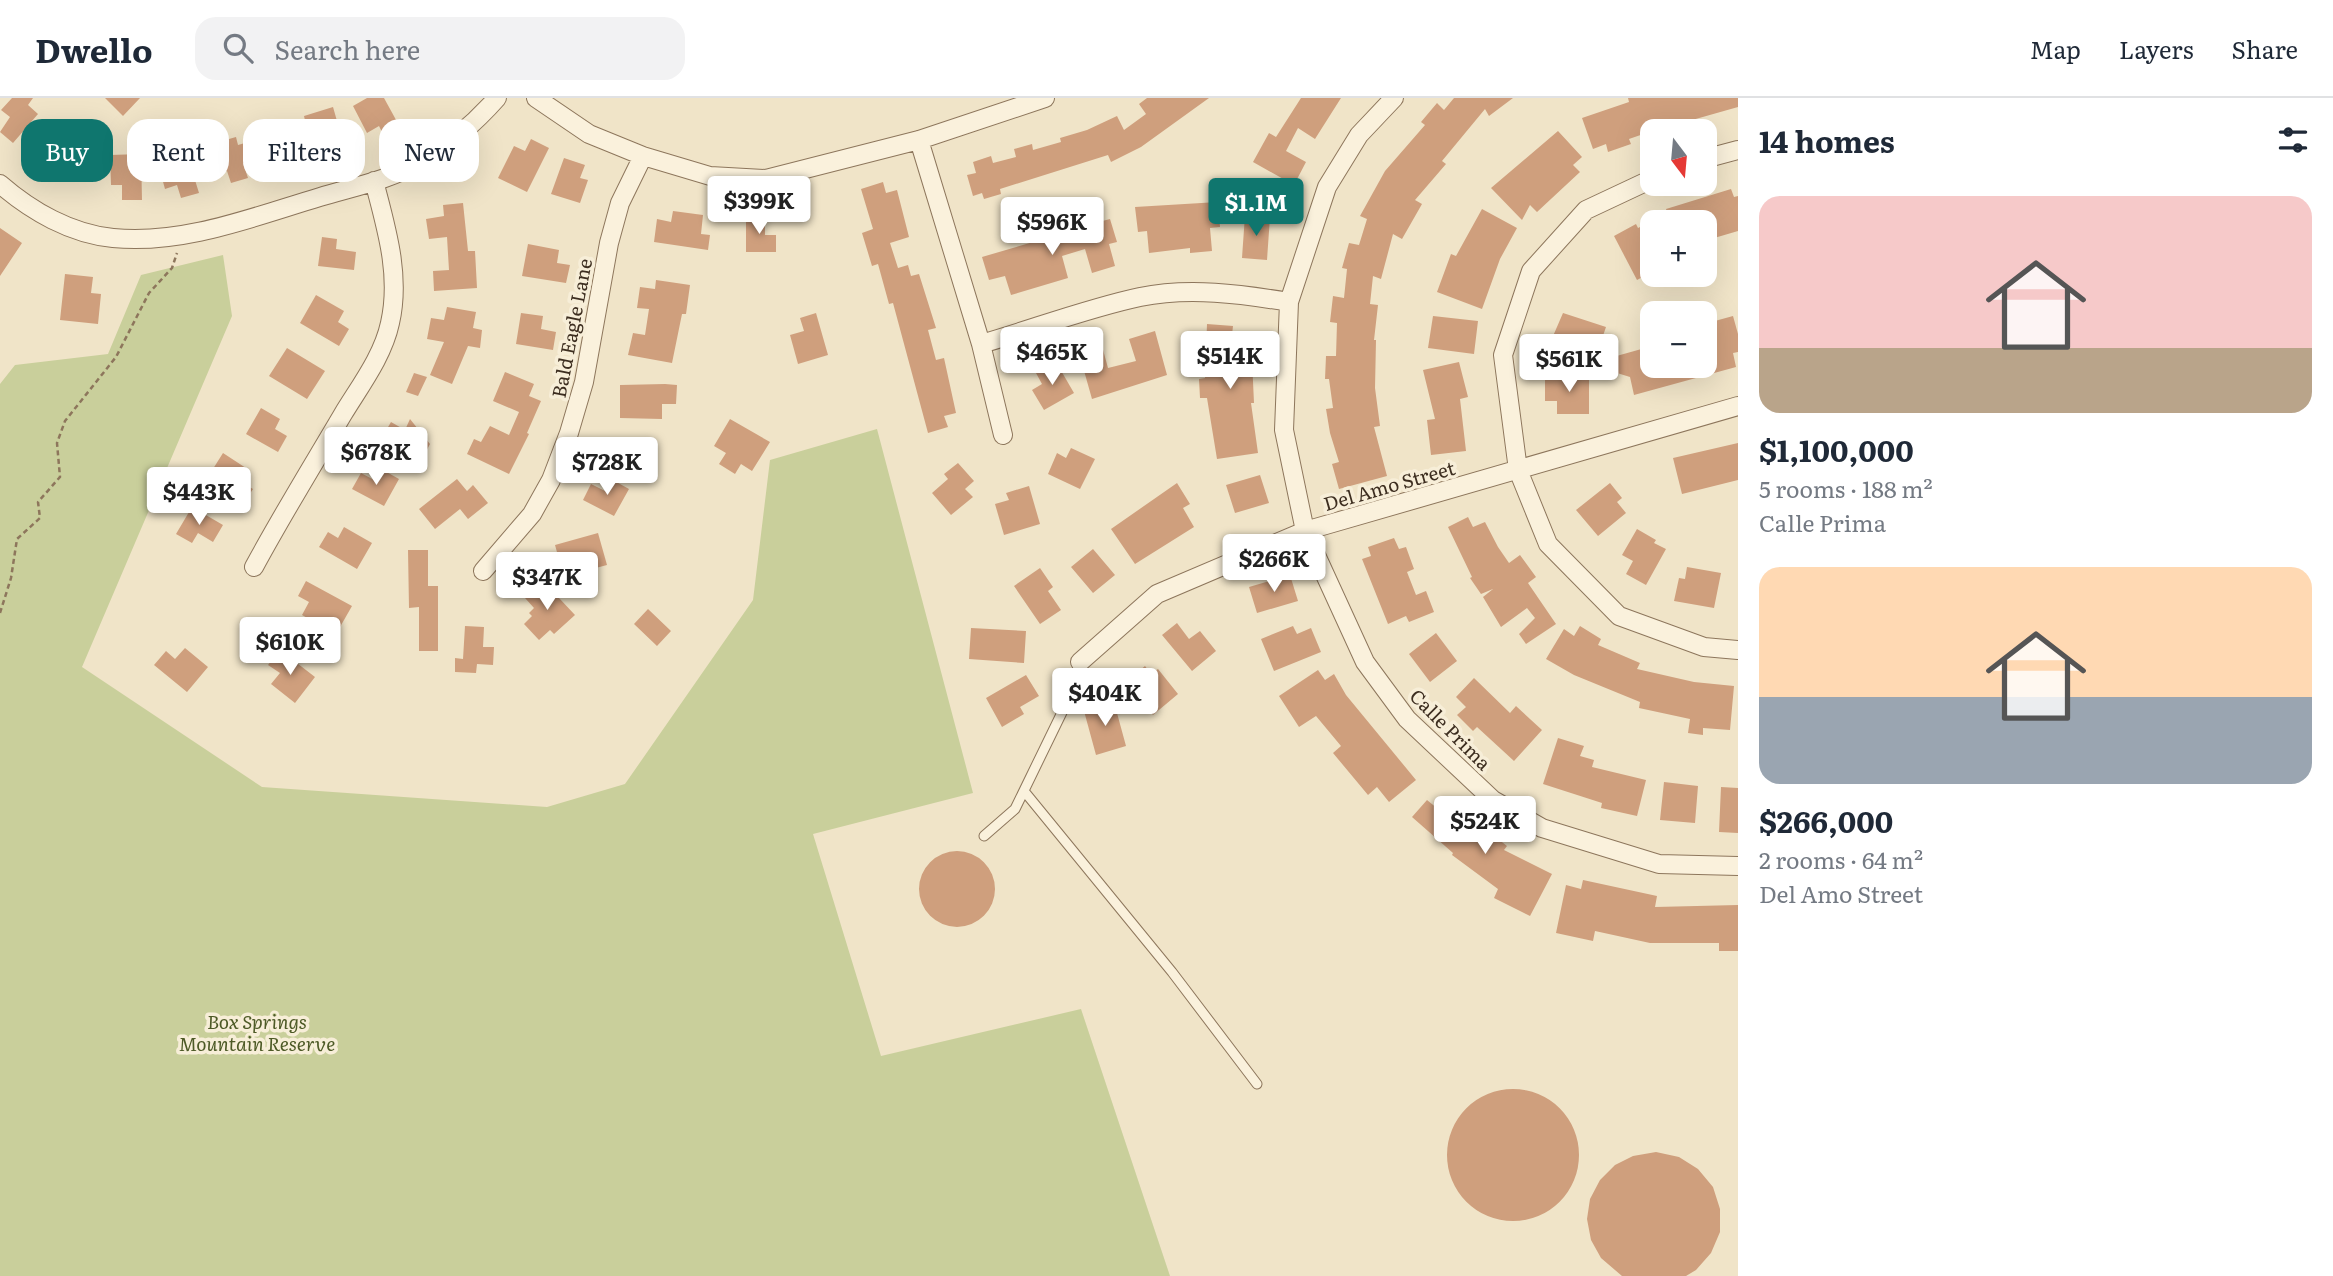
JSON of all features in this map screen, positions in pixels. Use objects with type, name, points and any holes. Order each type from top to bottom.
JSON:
[{"type":"street","points":[[0,184],[23,204],[68,227],[111,238],[163,239],[228,224],[374,181],[418,163],[454,139],[497,98]]},
{"type":"street","points":[[536,98],[589,134],[643,156],[710,176],[766,179],[919,141],[1045,98]]},
{"type":"street","name":"Calle Prima","points":[[1394,98],[1359,135],[1327,187],[1289,302],[1284,430],[1304,531],[1366,662],[1407,719],[1493,800],[1542,828],[1659,864],[1738,866]]},
{"type":"street","points":[[919,141],[981,344],[1003,435]]},
{"type":"street","points":[[1717,156],[1738,150]]},
{"type":"street","name":"Bald Eagle Lane","points":[[483,571],[532,514],[551,480],[565,445],[584,382],[616,216],[643,156]]},
{"type":"street","points":[[254,567],[281,516],[372,366],[390,324],[394,279],[390,243],[374,181]]},
{"type":"street","points":[[1640,185],[1586,210],[1531,271],[1503,355],[1518,470],[1548,544],[1619,616],[1704,647],[1738,650]]},
{"type":"street","points":[[981,344],[1141,297],[1236,293],[1289,302]]},
{"type":"street","name":"Del Amo Street","points":[[1080,662],[1157,594],[1304,531],[1738,406]]},
{"type":"lane","points":[[984,836],[1015,809],[1069,698],[1080,662]]},
{"type":"lane","points":[[1024,791],[1172,972],[1256,1084]]},
{"type":"path","points":[[0,613],[11,578],[17,539],[40,518],[38,502],[60,477],[57,443],[65,421],[116,357],[149,293],[172,268],[185,234]]},
{"type":"green space","name":"Box Springs Mountain Reserve","points":[[223,255],[232,316],[82,667],[262,787],[547,807],[625,784],[753,600],[770,460],[877,429],[973,793],[813,834],[881,1056],[1081,1009],[1170,1276],[0,1276],[0,384],[15,365],[108,354],[141,275]]},
{"type":"building","points":[[12,98],[33,98],[28,105],[38,114],[34,119],[21,119],[21,134],[13,143],[0,132],[10,117],[1,110]]},
{"type":"building","points":[[105,98],[140,98],[123,116]]},
{"type":"building","points":[[367,98],[384,98],[396,119],[379,119],[379,126],[367,133],[365,119],[360,119],[353,106]]},
{"type":"building","points":[[1147,98],[1209,98],[1141,147],[1111,162],[1108,155],[1000,189],[1001,194],[984,199],[982,193],[973,196],[967,175],[976,173],[973,162],[991,156],[993,163],[1016,157],[1014,149],[1032,144],[1033,150],[1061,142],[1060,138],[1087,130],[1117,116],[1124,130],[1146,114],[1139,104]]},
{"type":"building","points":[[1301,98],[1341,98],[1315,139],[1298,128],[1286,151],[1306,162],[1294,185],[1253,162],[1269,133],[1276,137]]},
{"type":"building","points":[[1454,98],[1513,98],[1489,116],[1485,109],[1442,161],[1446,164],[1415,200],[1422,204],[1402,239],[1393,234],[1381,279],[1373,276],[1370,304],[1378,305],[1374,340],[1375,388],[1380,426],[1374,427],[1387,476],[1339,489],[1332,464],[1339,462],[1326,409],[1333,408],[1329,379],[1325,379],[1326,356],[1336,356],[1337,323],[1330,322],[1333,296],[1344,298],[1347,269],[1342,268],[1349,243],[1359,245],[1367,219],[1360,216],[1385,171],[1425,125],[1421,122],[1437,103],[1444,110]]},
{"type":"building","points":[[1628,98],[1738,98],[1738,107],[1696,119],[1640,119],[1640,135],[1629,139],[1631,144],[1608,152],[1606,144],[1593,149],[1582,118],[1629,102]]},
{"type":"building","points":[[333,107],[336,119],[305,119],[304,116]]},
{"type":"building","points":[[1558,131],[1582,157],[1573,165],[1580,172],[1537,212],[1530,205],[1522,220],[1491,188]]},
{"type":"building","points":[[236,137],[238,145],[243,144],[243,179],[231,183],[229,139]]},
{"type":"building","points":[[531,139],[549,148],[527,192],[498,178],[514,146],[525,151]]},
{"type":"building","points":[[127,154],[127,182],[142,182],[142,200],[122,200],[122,185],[111,185],[113,155]]},
{"type":"building","points":[[564,158],[585,165],[580,178],[588,180],[580,203],[551,194]]},
{"type":"building","points":[[163,182],[196,182],[199,193],[181,198],[177,185],[165,189]]},
{"type":"building","points":[[883,182],[886,193],[897,190],[909,237],[890,243],[898,268],[908,265],[911,276],[919,274],[936,328],[928,330],[936,360],[944,358],[956,413],[944,416],[948,427],[928,433],[893,303],[889,304],[878,264],[872,266],[862,233],[873,229],[861,189]]},
{"type":"building","points":[[1731,189],[1734,197],[1738,196],[1738,231],[1717,237],[1717,210],[1666,210],[1708,196],[1717,196],[1717,193]]},
{"type":"building","points":[[1218,202],[1220,227],[1210,228],[1212,251],[1190,253],[1190,248],[1149,253],[1147,231],[1138,232],[1135,207]]},
{"type":"building","points":[[463,203],[468,251],[475,251],[477,288],[434,291],[433,271],[449,270],[447,237],[429,239],[426,219],[444,216],[443,205]]},
{"type":"building","points":[[1482,209],[1517,228],[1500,259],[1482,309],[1437,292],[1451,254],[1456,256]]},
{"type":"building","points":[[673,211],[703,215],[701,234],[710,235],[708,250],[654,242],[657,219],[671,222]]},
{"type":"building","points":[[1245,215],[1270,217],[1267,260],[1242,258]]},
{"type":"building","points":[[746,216],[765,216],[765,235],[776,235],[776,252],[746,252]]},
{"type":"building","points":[[1110,219],[1117,242],[1109,244],[1115,266],[1092,273],[1085,249],[1062,256],[1068,278],[1011,295],[1005,276],[989,280],[982,257],[1033,242],[1033,239]]},
{"type":"building","points":[[1636,224],[1640,227],[1640,278],[1637,280],[1614,236]]},
{"type":"building","points":[[0,228],[22,243],[0,276]]},
{"type":"building","points":[[322,237],[337,239],[336,249],[356,252],[354,270],[318,266]]},
{"type":"building","points":[[528,244],[559,250],[557,263],[570,265],[566,283],[522,276]]},
{"type":"building","points":[[65,274],[93,277],[91,293],[101,294],[98,324],[60,320]]},
{"type":"building","points":[[656,280],[690,285],[686,314],[682,314],[672,363],[628,355],[633,333],[645,335],[649,309],[637,308],[640,287],[655,289]]},
{"type":"building","points":[[316,295],[344,311],[338,322],[349,329],[339,346],[300,323]]},
{"type":"building","points":[[447,307],[476,312],[473,328],[482,330],[480,348],[468,346],[452,384],[430,375],[444,342],[427,339],[431,318],[444,320]]},
{"type":"building","points":[[521,313],[543,316],[541,329],[556,332],[553,350],[516,344]]},
{"type":"building","points":[[816,313],[828,355],[798,364],[790,335],[804,331],[800,318]]},
{"type":"building","points":[[1563,313],[1606,327],[1593,365],[1547,350]]},
{"type":"building","points":[[1433,316],[1478,321],[1474,354],[1428,348]]},
{"type":"building","points":[[1733,316],[1738,334],[1738,352],[1733,353],[1736,367],[1717,372],[1717,320]]},
{"type":"building","points":[[1207,324],[1233,326],[1232,335],[1255,336],[1252,360],[1254,403],[1251,403],[1258,453],[1217,459],[1207,398],[1200,398],[1199,379],[1205,378]]},
{"type":"building","points":[[1155,331],[1167,375],[1092,399],[1079,353],[1102,346],[1108,368],[1136,361],[1129,339]]},
{"type":"building","points":[[287,348],[325,371],[307,399],[269,376]]},
{"type":"building","points":[[1640,349],[1640,378],[1696,378],[1634,395],[1630,377],[1617,373],[1613,357]]},
{"type":"building","points":[[1056,362],[1074,393],[1044,410],[1032,390],[1042,384],[1036,373]]},
{"type":"building","points":[[1459,362],[1468,397],[1460,399],[1466,451],[1431,455],[1427,420],[1435,419],[1423,370]]},
{"type":"building","points":[[505,372],[534,384],[529,396],[541,401],[527,433],[529,434],[509,474],[467,454],[474,439],[481,442],[490,426],[509,435],[519,412],[493,401]]},
{"type":"building","points":[[414,373],[427,377],[418,396],[406,392]]},
{"type":"building","points":[[1589,377],[1589,414],[1557,414],[1557,401],[1545,401],[1545,378]]},
{"type":"building","points":[[620,385],[677,385],[676,404],[662,404],[662,419],[620,418]]},
{"type":"building","points":[[261,408],[280,419],[275,429],[287,436],[278,452],[246,434]]},
{"type":"building","points":[[410,419],[430,444],[421,461],[381,439],[391,422],[405,430]]},
{"type":"building","points":[[730,419],[770,442],[752,471],[741,464],[735,474],[719,464],[726,453],[714,446]]},
{"type":"building","points":[[1738,443],[1738,480],[1682,494],[1673,458]]},
{"type":"building","points":[[1071,448],[1095,459],[1080,489],[1048,474],[1057,453],[1066,458]]},
{"type":"building","points":[[223,453],[249,470],[241,482],[253,489],[243,504],[206,480]]},
{"type":"building","points":[[958,463],[974,481],[965,489],[973,497],[951,515],[932,493],[948,479],[944,474]]},
{"type":"building","points":[[383,470],[399,479],[384,506],[352,489],[361,473],[376,481]]},
{"type":"building","points":[[1260,475],[1269,503],[1235,513],[1226,485]]},
{"type":"building","points":[[457,479],[467,491],[473,485],[488,503],[468,519],[460,509],[435,529],[419,509]]},
{"type":"building","points":[[611,479],[629,489],[614,516],[583,500],[591,484],[605,491]]},
{"type":"building","points":[[1177,483],[1190,504],[1183,508],[1194,527],[1135,564],[1111,529]]},
{"type":"building","points":[[1610,483],[1622,498],[1617,502],[1626,513],[1598,536],[1576,510]]},
{"type":"building","points":[[1029,486],[1040,524],[1004,535],[995,504],[1009,500],[1006,493]]},
{"type":"building","points":[[192,507],[223,525],[213,542],[198,533],[192,543],[176,534]]},
{"type":"building","points":[[1468,517],[1473,527],[1485,522],[1509,563],[1520,555],[1536,577],[1528,583],[1556,624],[1526,644],[1519,634],[1535,618],[1527,608],[1501,627],[1483,597],[1493,589],[1481,594],[1470,578],[1472,577],[1448,527]]},
{"type":"building","points":[[344,527],[372,543],[357,569],[319,547],[328,532],[338,538]]},
{"type":"building","points":[[1637,529],[1666,549],[1646,585],[1626,574],[1633,561],[1622,555]]},
{"type":"building","points":[[598,533],[607,565],[577,573],[573,560],[560,563],[555,545]]},
{"type":"building","points":[[1394,538],[1399,549],[1406,547],[1414,569],[1407,572],[1416,595],[1426,591],[1434,612],[1409,622],[1406,616],[1388,624],[1362,559],[1371,556],[1368,547]]},
{"type":"building","points":[[1093,549],[1115,575],[1093,593],[1071,567]]},
{"type":"building","points":[[408,550],[428,550],[428,586],[438,586],[438,651],[419,651],[419,607],[409,608]]},
{"type":"building","points":[[1687,567],[1721,573],[1714,608],[1674,601],[1679,578],[1685,579]]},
{"type":"building","points":[[1040,568],[1053,587],[1048,591],[1061,610],[1040,624],[1014,586]]},
{"type":"building","points":[[1290,575],[1298,601],[1257,613],[1249,587]]},
{"type":"building","points":[[306,581],[352,606],[336,634],[302,615],[309,602],[298,596]]},
{"type":"building","points":[[543,581],[575,615],[554,634],[550,630],[539,640],[524,624],[532,616],[529,613],[534,608],[525,598]]},
{"type":"building","points":[[648,609],[671,631],[657,646],[634,624]]},
{"type":"building","points":[[1177,623],[1189,639],[1200,631],[1216,651],[1192,671],[1162,635]]},
{"type":"building","points":[[465,626],[484,627],[483,647],[494,647],[493,665],[477,664],[476,673],[455,672],[455,658],[463,659]]},
{"type":"building","points":[[1293,626],[1297,634],[1311,628],[1321,652],[1274,671],[1261,639]]},
{"type":"building","points":[[1580,626],[1601,639],[1598,645],[1640,663],[1637,669],[1694,682],[1734,686],[1730,730],[1703,728],[1703,735],[1688,733],[1690,719],[1639,708],[1640,702],[1574,675],[1546,659],[1564,629],[1574,636]]},
{"type":"building","points":[[971,628],[1026,631],[1024,663],[969,659]]},
{"type":"building","points":[[1436,633],[1457,661],[1430,682],[1409,654]]},
{"type":"building","points":[[185,648],[208,667],[187,692],[154,665],[166,651],[175,659]]},
{"type":"building","points":[[280,650],[315,677],[295,703],[271,684],[280,673],[268,665]]},
{"type":"building","points":[[1145,666],[1151,674],[1158,669],[1178,694],[1153,715],[1126,682]]},
{"type":"building","points":[[1318,670],[1325,680],[1334,674],[1346,695],[1416,780],[1389,802],[1377,787],[1368,795],[1333,753],[1341,746],[1316,716],[1299,727],[1279,696]]},
{"type":"building","points":[[1026,675],[1039,696],[1020,707],[1024,714],[1002,727],[986,698]]},
{"type":"building","points":[[1474,678],[1510,713],[1516,706],[1542,730],[1514,761],[1477,727],[1473,731],[1457,715],[1466,707],[1456,697]]},
{"type":"building","points":[[1114,702],[1126,746],[1096,755],[1084,711]]},
{"type":"building","points":[[1558,738],[1584,746],[1580,756],[1594,760],[1592,767],[1646,780],[1637,816],[1601,808],[1602,803],[1543,784]]},
{"type":"building","points":[[1664,782],[1698,786],[1695,823],[1660,820]]},
{"type":"building","points":[[1721,787],[1738,788],[1738,833],[1719,832]]},
{"type":"building","points":[[1447,799],[1507,846],[1504,850],[1552,874],[1530,916],[1494,898],[1498,889],[1452,855],[1453,853],[1412,817],[1427,800],[1438,809]]},
{"type":"building","points":[[957,851],[971,854],[984,862],[992,875],[995,889],[992,903],[984,916],[971,924],[957,927],[943,924],[930,916],[922,903],[919,889],[922,875],[930,862],[943,854]]},
{"type":"building","points":[[1583,880],[1657,896],[1655,907],[1738,905],[1738,951],[1719,951],[1719,943],[1650,943],[1595,931],[1593,941],[1556,933],[1566,885],[1581,889]]},
{"type":"building","points":[[1513,1089],[1538,1094],[1560,1108],[1574,1130],[1579,1155],[1574,1180],[1560,1202],[1538,1216],[1513,1221],[1488,1216],[1466,1202],[1452,1180],[1447,1155],[1452,1130],[1466,1108],[1488,1094]]},
{"type":"building","points":[[1656,1152],[1679,1157],[1698,1169],[1713,1187],[1720,1209],[1720,1232],[1711,1253],[1696,1270],[1686,1276],[1622,1276],[1601,1258],[1591,1240],[1587,1219],[1590,1199],[1600,1180],[1615,1165],[1633,1156]]}]
